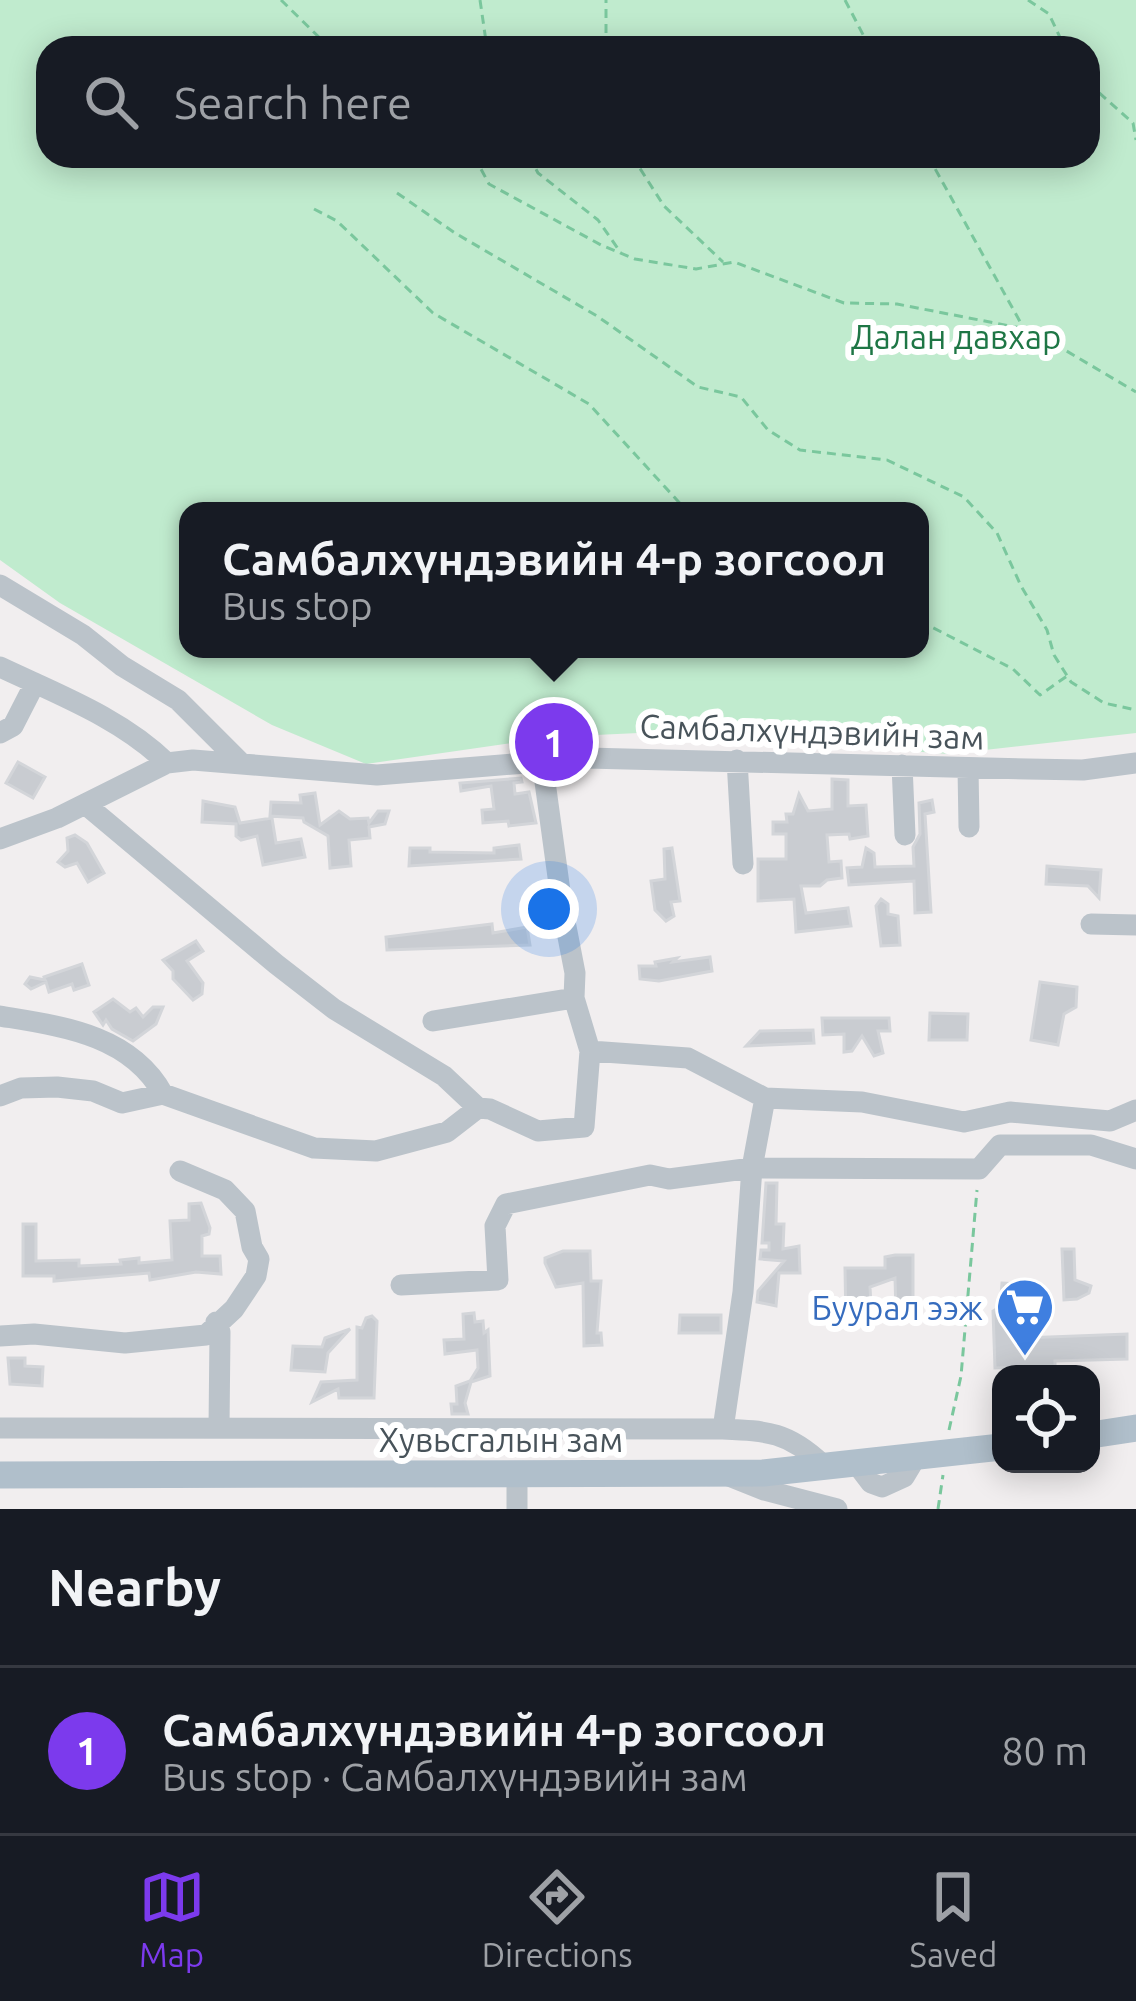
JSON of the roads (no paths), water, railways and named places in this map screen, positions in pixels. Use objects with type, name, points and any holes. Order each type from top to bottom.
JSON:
[{"type":"main road","points":[[1100,1434],[1136,1428]]},
{"type":"main road","name":"Хувьсгалын зам","points":[[0,1475],[726,1474],[992,1448]]},
{"type":"street","points":[[0,585],[178,700],[240,762]]},
{"type":"street","points":[[0,667],[134,735],[167,763]]},
{"type":"street","points":[[0,733],[13,726],[35,683]]},
{"type":"street","points":[[85,804],[334,1009],[443,1076],[478,1108],[538,1131],[584,1127],[590,1051],[574,998],[575,973],[542,760]]},
{"type":"street","name":"Самбалхүндэвийн зам","points":[[0,839],[46,824],[167,763],[240,762],[377,776],[542,760],[737,760],[1083,770],[1136,763]]},
{"type":"street","points":[[737,760],[743,864]]},
{"type":"street","points":[[902,765],[904,835]]},
{"type":"street","points":[[968,768],[969,827]]},
{"type":"street","points":[[1091,924],[1136,925]]},
{"type":"street","points":[[433,1022],[574,998]]},
{"type":"street","points":[[0,1016],[88,1031],[153,1077],[163,1094]]},
{"type":"street","points":[[590,1051],[688,1058],[765,1098],[862,1102],[964,1122],[1010,1112],[1110,1121],[1136,1110]]},
{"type":"street","points":[[0,1096],[21,1088],[57,1087],[93,1091],[122,1103],[163,1094],[314,1148],[376,1151],[447,1132],[478,1108]]},
{"type":"street","points":[[723,1429],[743,1292],[752,1168],[765,1098]]},
{"type":"street","points":[[401,1286],[498,1280],[495,1226],[506,1204],[650,1175],[669,1179],[752,1168],[979,1169],[1000,1145],[1091,1145],[1136,1159]]},
{"type":"street","points":[[0,1336],[34,1334],[124,1342],[206,1335],[234,1310],[256,1276],[259,1259],[245,1211],[208,1180],[180,1171]]},
{"type":"street","points":[[216,1322],[220,1332],[219,1428]]},
{"type":"street","points":[[0,1428],[723,1429],[782,1435],[800,1443],[822,1464]]},
{"type":"street","points":[[517,1474],[517,1509]]},
{"type":"street","points":[[726,1474],[764,1490],[837,1509]]},
{"type":"place","name":"Самбалхүндэвийн 4-р зогсоол","points":[[554,742]]},
{"type":"place","name":"Буурал ээж","points":[[1025,1358]]},
{"type":"park label","name":"Далан давхар","points":[[956,336]]}]
